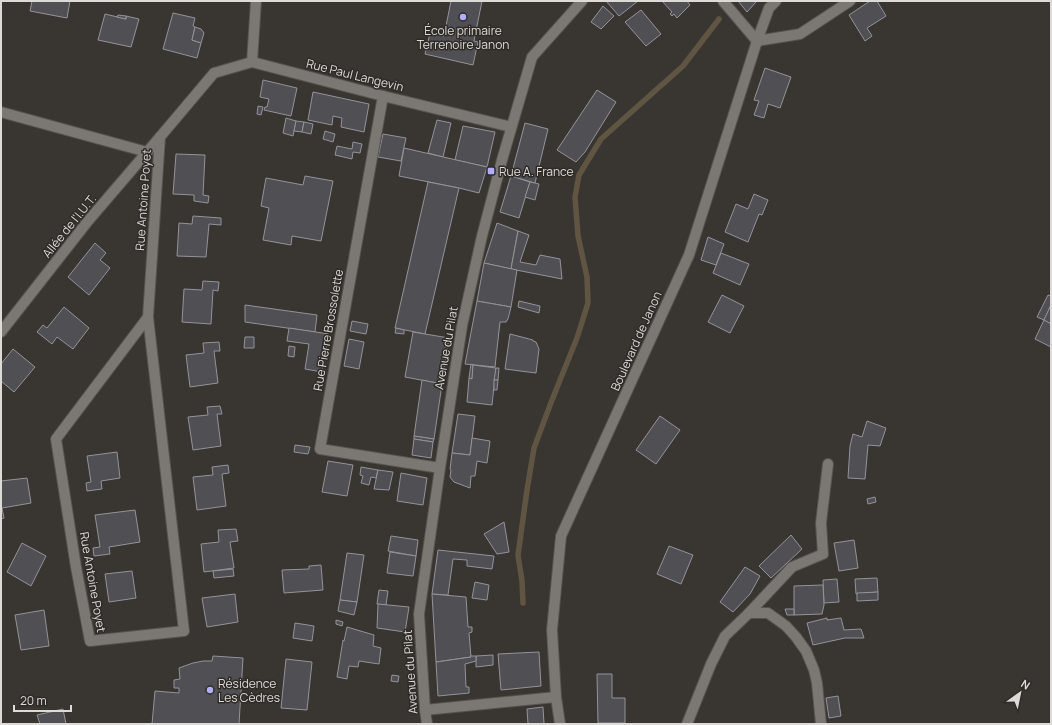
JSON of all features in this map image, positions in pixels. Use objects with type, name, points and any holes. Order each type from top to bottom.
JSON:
[{"type":"street","points":[[252,62],[256,1]]},
{"type":"street","name":"Avenue du Pilat","points":[[427,724],[419,614],[462,326],[482,236],[511,127],[532,57],[582,1]]},
{"type":"street","points":[[723,1],[757,41],[800,34],[850,1]]},
{"type":"street","name":"Boulevard de Janon","points":[[560,724],[556,697],[552,630],[561,536],[689,255],[757,41],[769,8],[776,1]]},
{"type":"street","name":"Rue Paul Langevin","points":[[252,62],[511,127]]},
{"type":"street","name":"Rue Antoine Poyet","points":[[148,317],[56,439],[76,567],[90,641],[184,631],[148,317],[160,137],[214,72],[252,62]]},
{"type":"street","name":"Rue Pierre Brossolette","points":[[383,96],[320,449],[440,468]]},
{"type":"street","points":[[1,112],[147,152]]},
{"type":"street","name":"Allée de l'I.U.T.","points":[[1,332],[88,221],[160,137]]},
{"type":"street","points":[[687,724],[711,664],[725,636],[792,567],[823,554],[821,523],[828,464]]},
{"type":"street","points":[[749,613],[768,613],[786,626],[806,650],[814,670],[817,683],[821,724]]},
{"type":"street","points":[[425,710],[556,697]]},
{"type":"building","points":[[32,1],[70,1],[67,18],[30,11]]},
{"type":"building","name":"École primaire Terrenoire Janon","points":[[451,1],[482,1],[474,41],[478,42],[473,65],[425,54],[430,33],[444,36]]},
{"type":"building","points":[[606,1],[638,1],[619,16]]},
{"type":"building","points":[[662,1],[687,1],[690,5],[677,18],[674,14],[672,16],[670,14],[672,12]]},
{"type":"building","points":[[738,1],[757,1],[747,12]]},
{"type":"building","points":[[870,1],[877,1],[886,16],[867,28],[872,36],[865,41],[849,15]]},
{"type":"building","points":[[603,6],[614,16],[601,29],[591,22]]},
{"type":"building","points":[[641,10],[661,34],[646,46],[625,22]]},
{"type":"building","points":[[173,13],[195,18],[193,26],[195,27],[192,40],[201,43],[197,58],[163,49]]},
{"type":"building","points":[[105,14],[126,19],[126,16],[139,19],[131,47],[98,40]]},
{"type":"building","points":[[118,15],[126,16],[126,19],[117,17]]},
{"type":"building","points":[[195,27],[201,29],[204,33],[201,43],[192,40]]},
{"type":"building","points":[[765,68],[791,77],[780,108],[768,104],[764,118],[754,115],[759,101],[754,100]]},
{"type":"building","points":[[263,80],[297,88],[291,116],[264,110],[265,107],[267,107],[269,99],[260,97]]},
{"type":"building","points":[[597,90],[616,102],[585,152],[576,162],[557,150]]},
{"type":"building","points":[[313,92],[369,104],[364,132],[341,127],[342,118],[333,116],[332,125],[308,120]]},
{"type":"building","points":[[258,106],[263,107],[261,115],[257,114]]},
{"type":"building","points":[[286,118],[296,121],[293,136],[283,133]]},
{"type":"building","points":[[437,120],[451,123],[443,157],[428,153]]},
{"type":"building","points":[[296,121],[304,122],[302,132],[294,131]]},
{"type":"building","points":[[304,122],[313,124],[311,134],[302,132]]},
{"type":"building","points":[[525,123],[548,129],[535,183],[511,176]]},
{"type":"building","points":[[463,126],[495,132],[487,167],[455,160]]},
{"type":"building","points":[[325,131],[335,134],[333,142],[323,139]]},
{"type":"building","points":[[383,134],[406,138],[401,161],[378,157]]},
{"type":"building","points":[[353,142],[362,144],[360,153],[353,152],[352,159],[335,155],[337,146],[352,149]]},
{"type":"building","points":[[404,148],[487,167],[479,193],[399,176]]},
{"type":"building","points":[[176,154],[205,155],[203,195],[209,196],[208,203],[194,201],[194,195],[173,194]]},
{"type":"building","points":[[305,176],[333,181],[321,241],[292,236],[291,245],[263,240],[269,208],[261,206],[266,178],[303,185]]},
{"type":"building","points":[[511,176],[530,182],[519,218],[500,212]]},
{"type":"building","points":[[428,182],[459,188],[425,334],[395,328]]},
{"type":"building","points":[[530,182],[539,184],[535,200],[525,197]]},
{"type":"building","points":[[754,194],[768,200],[762,215],[759,214],[748,242],[725,232],[736,204],[748,209]]},
{"type":"building","points":[[193,216],[221,218],[221,225],[209,224],[206,257],[177,256],[179,223],[192,224]]},
{"type":"building","points":[[497,223],[518,231],[511,269],[484,263]]},
{"type":"building","points":[[518,231],[529,235],[520,262],[536,265],[540,255],[560,259],[562,279],[511,269]]},
{"type":"building","points":[[708,237],[724,244],[716,265],[701,260]]},
{"type":"building","points":[[95,243],[106,253],[100,260],[110,268],[89,295],[68,277]]},
{"type":"building","points":[[721,253],[749,264],[740,285],[713,273]]},
{"type":"building","points":[[484,263],[517,270],[511,307],[477,301]]},
{"type":"building","points":[[203,281],[219,282],[218,291],[213,290],[211,324],[182,322],[184,289],[202,290]]},
{"type":"building","points":[[722,295],[744,306],[730,333],[708,322]]},
{"type":"building","points":[[1048,295],[1051,296],[1051,305],[1044,320],[1037,317]]},
{"type":"building","points":[[477,301],[511,307],[506,322],[500,322],[495,367],[465,364]]},
{"type":"building","points":[[519,301],[540,306],[539,313],[518,307]]},
{"type":"building","points":[[245,305],[317,315],[315,332],[245,322]]},
{"type":"building","points":[[1051,305],[1051,324],[1044,320]]},
{"type":"building","points":[[64,307],[89,328],[73,349],[57,337],[52,344],[37,332],[43,325],[47,328]]},
{"type":"building","points":[[1044,320],[1051,324],[1051,347],[1035,339]]},
{"type":"building","points":[[352,321],[368,324],[366,334],[350,331]]},
{"type":"building","points":[[289,328],[329,334],[322,372],[305,369],[309,344],[287,341]]},
{"type":"building","points":[[396,328],[404,330],[404,334],[395,333]]},
{"type":"building","points":[[413,332],[449,338],[442,384],[405,377]]},
{"type":"building","points":[[510,334],[536,342],[539,349],[536,373],[505,369]]},
{"type":"building","points":[[245,337],[254,337],[254,348],[244,348]]},
{"type":"building","points":[[349,339],[364,342],[359,369],[344,366]]},
{"type":"building","points":[[219,342],[220,351],[214,351],[218,383],[190,387],[186,355],[204,353],[203,343]]},
{"type":"building","points":[[289,346],[295,347],[294,357],[288,356]]},
{"type":"building","points":[[13,349],[35,367],[14,392],[1,381],[1,364]]},
{"type":"building","points":[[471,364],[473,365],[472,379],[469,378]]},
{"type":"building","points":[[473,365],[496,368],[492,405],[467,402],[469,378],[472,379]]},
{"type":"building","points":[[496,368],[499,368],[498,380],[494,380]]},
{"type":"building","points":[[422,380],[442,384],[434,439],[414,436]]},
{"type":"building","points":[[494,380],[498,380],[497,390],[494,390]]},
{"type":"building","points":[[220,406],[222,414],[217,414],[221,446],[193,450],[188,417],[208,415],[207,407]]},
{"type":"building","points":[[458,414],[475,416],[470,455],[452,453]]},
{"type":"building","points":[[660,416],[680,430],[656,464],[636,450]]},
{"type":"building","points":[[867,421],[886,428],[880,446],[868,445],[865,479],[848,478],[850,446],[853,434],[862,437]]},
{"type":"building","points":[[414,436],[434,439],[433,442],[414,439]]},
{"type":"building","points":[[472,438],[490,441],[487,463],[477,461],[475,476],[471,476],[470,488],[454,482],[450,477],[450,469],[452,453],[470,455]]},
{"type":"building","points":[[414,439],[433,442],[431,458],[412,455]]},
{"type":"building","points":[[295,445],[310,447],[308,454],[294,452]]},
{"type":"building","points":[[117,452],[120,478],[101,481],[102,489],[87,491],[86,483],[91,482],[87,456]]},
{"type":"building","points":[[328,461],[353,465],[347,496],[322,492]]},
{"type":"building","points":[[228,465],[229,473],[222,474],[226,506],[197,510],[193,477],[213,475],[212,467]]},
{"type":"building","points":[[361,467],[378,470],[376,478],[371,477],[369,485],[361,483],[363,476],[360,475]]},
{"type":"building","points":[[378,470],[393,472],[389,490],[374,489]]},
{"type":"building","points":[[401,473],[427,478],[423,505],[397,501]]},
{"type":"building","points":[[27,478],[31,503],[2,508],[4,518],[1,519],[1,481]]},
{"type":"building","points":[[875,497],[876,502],[868,504],[867,499]]},
{"type":"building","points":[[135,510],[140,542],[109,547],[110,554],[94,556],[93,548],[100,547],[95,515]]},
{"type":"building","points":[[504,522],[509,552],[497,554],[484,534]]},
{"type":"building","points":[[236,529],[238,541],[230,542],[234,568],[204,572],[201,544],[219,542],[218,530]]},
{"type":"building","points":[[791,535],[802,549],[771,578],[759,566]]},
{"type":"building","points":[[391,536],[418,540],[416,556],[388,551]]},
{"type":"building","points":[[854,540],[858,568],[839,571],[834,543]]},
{"type":"building","points":[[22,543],[46,556],[31,586],[7,572]]},
{"type":"building","points":[[669,546],[693,555],[681,584],[657,574]]},
{"type":"building","points":[[438,550],[494,556],[492,569],[467,566],[467,560],[453,559],[448,595],[432,594]]},
{"type":"building","points":[[390,552],[416,556],[413,576],[387,573]]},
{"type":"building","points":[[347,553],[364,555],[357,602],[340,600]]},
{"type":"building","points":[[321,565],[323,590],[284,593],[282,570],[309,569],[309,566]]},
{"type":"building","points":[[745,567],[760,576],[750,594],[733,612],[720,602]]},
{"type":"building","points":[[233,569],[234,576],[214,578],[213,571]]},
{"type":"building","points":[[132,571],[136,598],[109,602],[105,574]]},
{"type":"building","points":[[877,578],[878,592],[856,594],[855,579]]},
{"type":"building","points":[[837,579],[839,602],[824,603],[823,580]]},
{"type":"building","points":[[475,582],[489,585],[487,600],[472,598]]},
{"type":"building","points":[[823,585],[824,605],[822,614],[794,615],[794,586]]},
{"type":"building","points":[[379,590],[388,591],[386,605],[377,604]]},
{"type":"building","points":[[878,592],[878,600],[857,601],[857,593]]},
{"type":"building","points":[[235,594],[238,622],[207,627],[202,598]]},
{"type":"building","points":[[432,594],[466,597],[468,627],[472,627],[472,632],[469,633],[471,657],[436,662]]},
{"type":"building","points":[[340,600],[357,602],[354,615],[338,611]]},
{"type":"building","points":[[378,604],[409,607],[405,632],[377,628]]},
{"type":"building","points":[[785,609],[794,609],[794,615],[787,615]]},
{"type":"building","points":[[44,610],[49,646],[21,650],[15,615]]},
{"type":"building","points":[[827,618],[827,620],[841,618],[844,630],[861,629],[864,638],[845,638],[813,645],[807,623]]},
{"type":"building","points":[[336,620],[343,622],[342,626],[336,624]]},
{"type":"building","points":[[295,623],[314,626],[312,641],[293,638]]},
{"type":"building","points":[[347,627],[374,635],[373,646],[381,648],[379,664],[359,661],[358,667],[349,666],[347,679],[337,677],[343,640],[344,641]]},
{"type":"building","points":[[539,652],[541,686],[501,690],[498,654]]},
{"type":"building","points":[[493,655],[493,665],[476,667],[476,656]]},
{"type":"building","name":"Résidence Les Cèdres","points":[[213,656],[243,658],[239,724],[152,724],[155,691],[179,693],[179,688],[174,688],[174,680],[180,679],[179,668],[193,663],[212,661]]},
{"type":"building","points":[[470,656],[476,656],[476,661],[465,664],[466,687],[469,687],[469,693],[438,696],[436,662],[471,657]]},
{"type":"building","points":[[286,659],[312,662],[307,710],[281,708]]},
{"type":"building","points":[[597,674],[612,674],[612,698],[625,698],[625,723],[598,723]]},
{"type":"building","points":[[392,675],[399,676],[398,682],[391,681]]},
{"type":"building","points":[[838,696],[841,716],[829,718],[826,698]]},
{"type":"building","points":[[543,707],[544,724],[528,724],[527,709]]},
{"type":"building","points":[[63,709],[66,724],[40,724],[37,715]]},
{"type":"waterway","points":[[523,603],[522,581],[518,555],[534,448],[577,338],[588,303],[587,277],[578,236],[575,197],[579,175],[601,139],[683,66],[719,19]]},
{"type":"place","name":"École primaire Terrenoire Janon","points":[[463,17]]},
{"type":"place","name":"Rue A. France","points":[[491,171]]},
{"type":"place","name":"Résidence Les Cèdres","points":[[210,690]]}]
